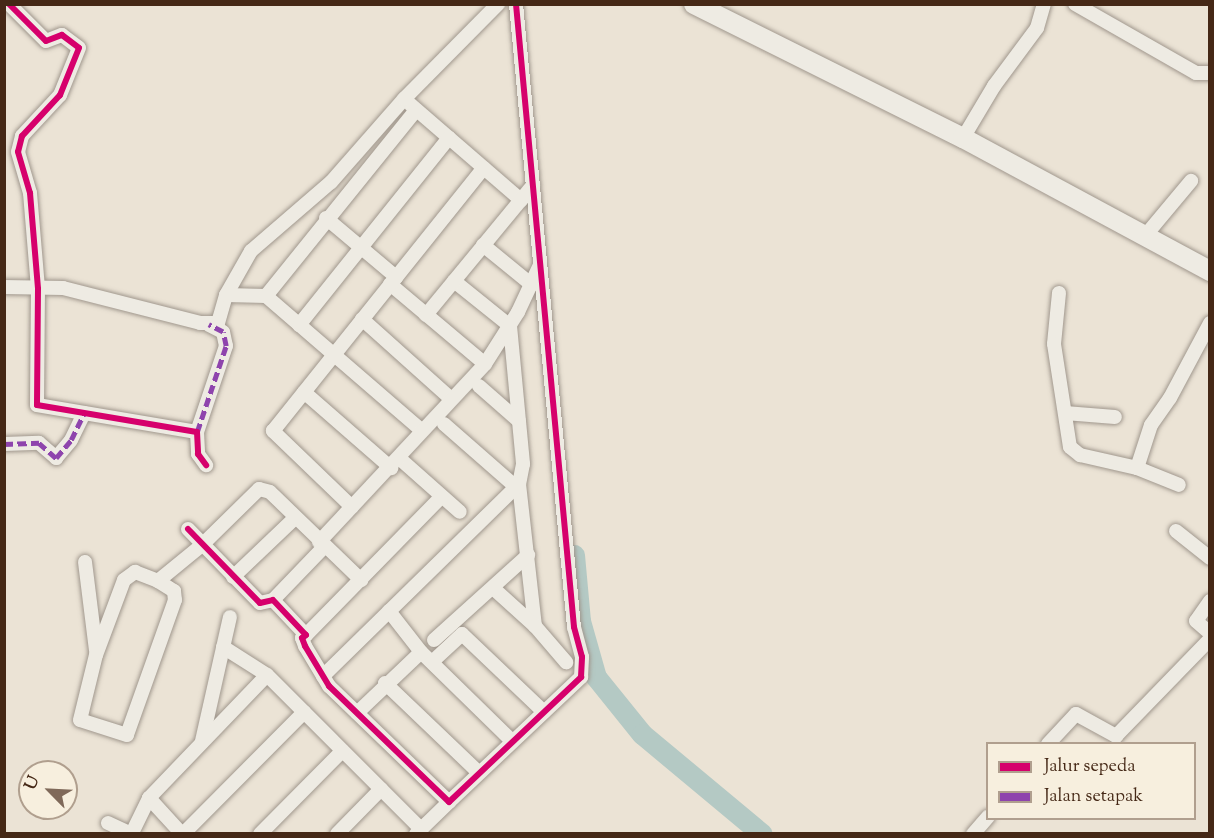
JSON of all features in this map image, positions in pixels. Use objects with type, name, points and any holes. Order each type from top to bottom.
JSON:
[{"type":"street","points":[[9,4],[46,41],[62,35],[79,48],[60,95],[22,136],[18,152],[30,193],[38,289],[37,405],[197,432]]},
{"type":"street","points":[[209,325],[218,323],[223,315],[226,295],[251,251],[331,182],[404,99],[498,4]]},
{"type":"street","points":[[224,647],[267,675],[381,789],[419,831],[478,772],[581,677],[583,670],[574,627],[516,4]]},
{"type":"street","points":[[694,4],[963,138],[1209,271]]},
{"type":"street","points":[[963,138],[993,86],[1037,27],[1044,4]]},
{"type":"street","points":[[1074,4],[1196,73],[1209,73]]},
{"type":"street","points":[[404,99],[521,200]]},
{"type":"street","points":[[266,296],[416,110]]},
{"type":"street","points":[[299,325],[449,138]]},
{"type":"street","points":[[352,507],[273,431],[484,168]]},
{"type":"street","points":[[1145,236],[1191,181]]},
{"type":"street","points":[[426,315],[533,185]]},
{"type":"street","points":[[327,218],[362,248],[426,315],[486,364]]},
{"type":"street","points":[[483,245],[532,285]]},
{"type":"street","points":[[188,529],[260,603],[273,600],[352,507],[395,463],[421,430],[486,364],[510,326],[540,266]]},
{"type":"street","points":[[454,281],[510,326],[523,464],[518,485],[535,626]]},
{"type":"street","points":[[4,287],[63,288],[209,325],[223,332],[225,346],[197,432],[198,454],[206,465]]},
{"type":"street","points":[[1059,293],[1054,344],[1073,452],[1137,468],[1179,485]]},
{"type":"street","points":[[226,295],[266,296],[421,430]]},
{"type":"street","points":[[362,319],[450,398]]},
{"type":"street","points":[[1137,468],[1151,425],[1170,398],[1209,323]]},
{"type":"street","points":[[479,386],[519,421]]},
{"type":"street","points":[[304,392],[460,512]]},
{"type":"street","points":[[4,444],[39,443],[56,458],[71,440],[84,413]]},
{"type":"street","points":[[1065,413],[1115,417]]},
{"type":"street","points":[[444,424],[518,485]]},
{"type":"street","points":[[323,676],[518,485]]},
{"type":"street","points":[[158,581],[202,545],[259,489],[270,492],[321,545],[361,580]]},
{"type":"street","points":[[442,496],[302,638],[323,676],[357,713],[449,802]]},
{"type":"street","points":[[233,577],[295,518]]},
{"type":"street","points":[[1176,531],[1209,558]]},
{"type":"street","points":[[434,640],[528,555]]},
{"type":"street","points":[[85,562],[96,655]]},
{"type":"street","points":[[135,572],[158,581],[174,591],[175,600],[128,735],[80,720],[96,655],[124,580],[135,572]]},
{"type":"street","points":[[493,588],[535,626],[566,662]]},
{"type":"street","points":[[273,600],[306,635]]},
{"type":"street","points":[[1209,601],[1196,621],[1209,633]]},
{"type":"street","points":[[389,611],[421,652],[512,741]]},
{"type":"street","points":[[202,741],[230,617]]},
{"type":"street","points":[[432,662],[462,634],[544,712]]},
{"type":"street","points":[[1050,742],[1076,714],[1116,735],[1209,639]]},
{"type":"street","points":[[357,713],[385,683],[421,652]]},
{"type":"street","points":[[108,823],[132,833],[149,798],[267,675]]},
{"type":"street","points":[[385,683],[478,772]]},
{"type":"street","points":[[149,798],[183,834],[304,712]]},
{"type":"street","points":[[260,834],[342,750]]},
{"type":"street","points":[[337,834],[381,789]]},
{"type":"street","points":[[974,834],[986,818]]},
{"type":"waterway","points":[[574,555],[580,621],[596,677],[642,734],[762,834]]},
{"type":"marked path","points":[[197,432],[226,346],[223,332],[209,325]]},
{"type":"marked path","points":[[4,444],[39,443],[56,458],[71,440],[84,413]]},
{"type":"cycle path","points":[[9,4],[46,41],[62,35],[79,48],[60,95],[22,136],[18,152],[30,193],[38,289],[37,405],[197,432],[198,454],[206,465]]},
{"type":"cycle path","points":[[188,529],[260,603],[273,600],[306,635],[302,638],[305,646],[329,686],[449,802],[581,677],[582,657],[574,627],[516,4]]}]
